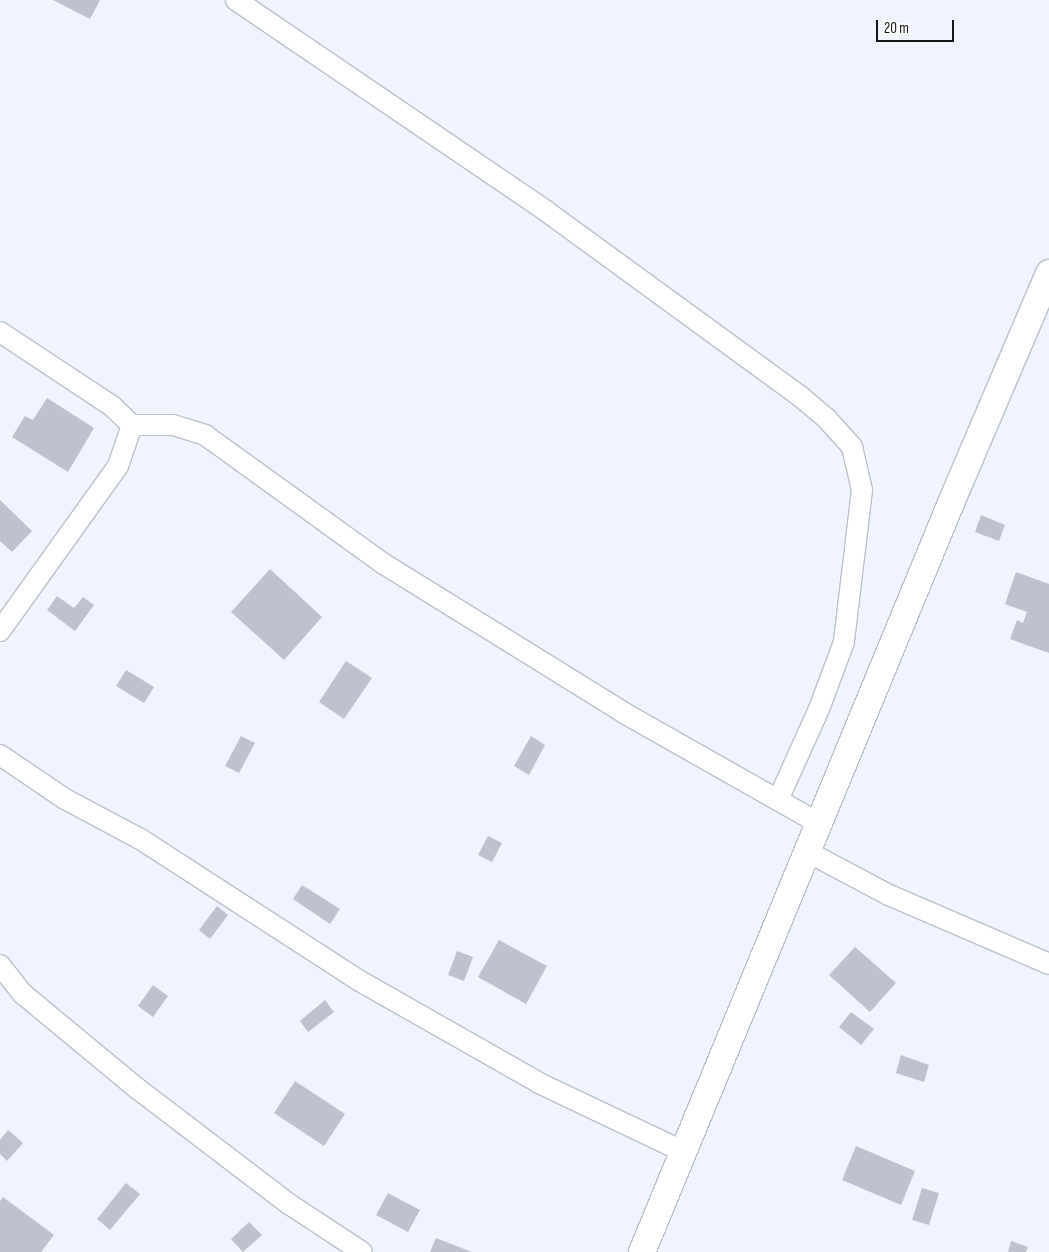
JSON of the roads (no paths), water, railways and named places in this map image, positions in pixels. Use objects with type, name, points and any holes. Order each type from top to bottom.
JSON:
[{"type":"street","points":[[236,0],[554,217],[801,397],[827,419],[852,447],[862,490],[844,642],[818,710],[778,800]]},
{"type":"street","points":[[642,1252],[951,503],[1049,273]]},
{"type":"street","points":[[0,332],[112,406],[132,425],[173,425],[205,434],[384,564],[624,713],[820,824]]},
{"type":"street","points":[[0,631],[118,466],[132,425]]},
{"type":"street","points":[[0,755],[65,798],[142,840],[358,980],[539,1083],[684,1152]]},
{"type":"street","points":[[808,852],[889,895],[1049,964]]},
{"type":"street","points":[[0,965],[23,994],[138,1090],[289,1204],[362,1252]]}]
